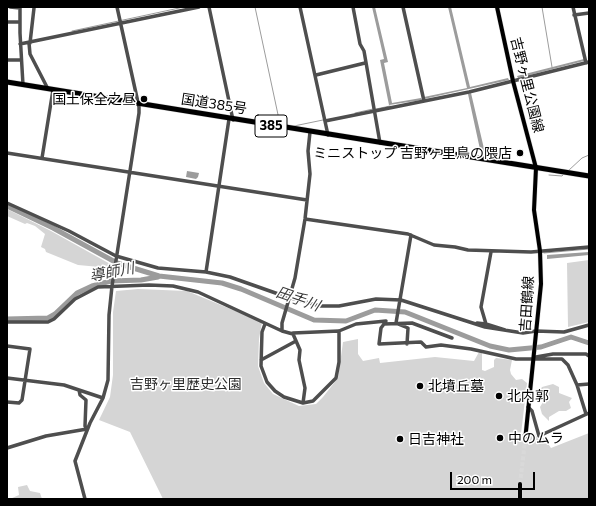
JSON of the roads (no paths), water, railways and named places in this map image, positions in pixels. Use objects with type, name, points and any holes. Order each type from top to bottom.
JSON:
[{"type":"highway","name":"国道385号","points":[[7,82],[536,168]]},
{"type":"highway","name":"385","points":[[536,168],[589,176]]},
{"type":"main road","name":"吉野ヶ里公園線","points":[[497,7],[513,81],[536,168]]},
{"type":"main road","name":"吉田鶴線","points":[[524,441],[541,284],[540,251],[534,196],[536,168]]},
{"type":"main road","points":[[520,484],[520,499]]},
{"type":"street","points":[[10,7],[20,7],[19,22],[23,85]]},
{"type":"street","points":[[85,499],[75,461],[87,429],[103,398],[109,369],[109,315],[112,286],[138,113],[138,104],[117,7]]},
{"type":"street","points":[[20,44],[198,7]]},
{"type":"street","points":[[206,272],[231,119],[209,7]]},
{"type":"street","points":[[300,7],[328,135]]},
{"type":"street","points":[[353,7],[380,143]]},
{"type":"street","points":[[402,7],[424,101]]},
{"type":"street","points":[[325,121],[469,92],[588,62],[573,7]]},
{"type":"street","points":[[34,8],[29,43],[30,54],[50,90],[42,158]]},
{"type":"street","points":[[574,15],[589,13]]},
{"type":"street","points":[[7,22],[19,22]]},
{"type":"street","points":[[7,60],[21,60]]},
{"type":"street","points":[[316,75],[365,63]]},
{"type":"street","points":[[282,331],[282,323],[290,297],[305,218],[310,174],[308,151],[310,132]]},
{"type":"street","points":[[7,153],[306,200]]},
{"type":"street","points":[[7,203],[62,228],[116,256],[158,268],[206,272],[251,283],[320,306],[340,306],[376,299],[400,300],[472,323],[507,332],[564,332],[589,325]]},
{"type":"street","points":[[305,218],[411,235],[434,245],[491,252],[540,251],[589,247]]},
{"type":"street","points":[[396,323],[411,235]]},
{"type":"street","points":[[486,324],[481,307],[491,252]]},
{"type":"street","points":[[7,322],[48,322],[85,293],[98,288],[149,285],[187,288],[224,302],[265,324],[282,331],[292,333],[339,331],[364,323],[396,323],[408,328],[408,344]]},
{"type":"street","points":[[452,338],[412,323],[396,323],[384,324],[381,328],[379,344],[392,346],[421,342],[426,346],[441,345],[471,348],[516,359],[562,359],[568,366],[577,385],[587,414],[539,436],[532,411],[528,408]]},
{"type":"street","points":[[472,323],[486,324],[503,329],[507,332]]},
{"type":"street","points":[[265,324],[262,332],[261,360],[263,373],[267,382],[275,391],[284,397],[303,403],[313,401],[336,378],[339,331]]},
{"type":"street","points":[[292,333],[300,350],[299,360],[305,388],[303,403]]},
{"type":"street","points":[[261,360],[296,342]]},
{"type":"street","points":[[7,346],[30,349],[22,400],[19,403],[7,402]]},
{"type":"street","points":[[534,358],[552,354],[586,354],[589,356]]},
{"type":"street","points":[[7,378],[64,385],[103,398]]},
{"type":"street","points":[[577,385],[589,384]]},
{"type":"street","points":[[79,390],[80,395],[86,400],[85,426],[87,429]]},
{"type":"street","points":[[7,448],[46,436],[87,429]]},
{"type":"waterway","points":[[72,31],[184,7]]},
{"type":"waterway","points":[[255,7],[280,124]]},
{"type":"waterway","points":[[542,7],[552,67]]},
{"type":"waterway","points":[[376,109],[390,106]]},
{"type":"waterway","points":[[355,113],[373,109]]},
{"type":"waterway","points":[[294,126],[323,120]]},
{"type":"waterway","points":[[568,171],[582,158],[589,155]]},
{"type":"waterway","points":[[549,175],[562,176],[564,174]]},
{"type":"waterway","name":"田手川","points":[[7,206],[53,228],[117,263],[159,276],[222,283],[241,289],[314,320],[346,321],[375,310],[405,312],[490,346],[509,350],[541,347],[571,337],[589,343]]},
{"type":"waterway","points":[[544,253],[589,249]]},
{"type":"waterway","name":"導師川","points":[[7,319],[48,318],[55,314],[77,293],[92,286],[111,281],[141,280],[158,277]]},
{"type":"tunnel","points":[[520,484],[525,441]]},
{"type":"place","name":"国土保全之昼","points":[[144,99]]},
{"type":"place","name":"ミニストップ 吉野ヶ里鳥の隈店","points":[[520,153]]},
{"type":"place","name":"北墳丘墓","points":[[420,386]]},
{"type":"place","name":"北内郭","points":[[499,396]]},
{"type":"place","name":"中のムラ","points":[[500,438]]},
{"type":"place","name":"日吉神社","points":[[400,439]]},
{"type":"park label","name":"吉野ヶ里歴史公園","points":[[186,384]]}]
